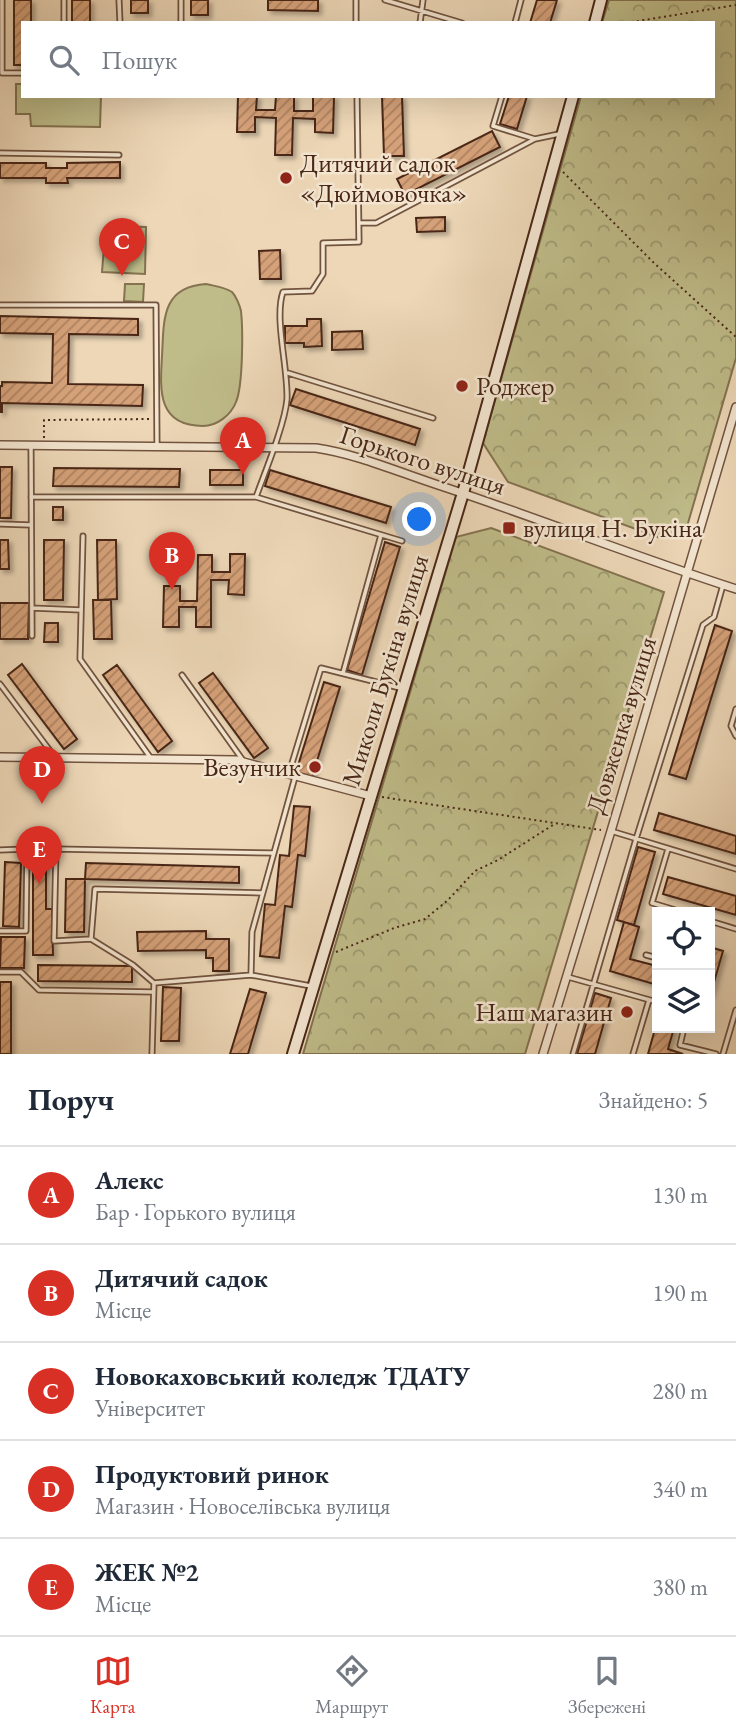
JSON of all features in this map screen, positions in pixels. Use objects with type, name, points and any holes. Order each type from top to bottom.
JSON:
[{"type":"street","points":[[596,21],[601,0]]},
{"type":"street","name":"Миколи Букіна вулиця","points":[[293,1054],[463,493],[572,98]]},
{"type":"street","name":"Довженка вулиця","points":[[543,1054],[736,407]]},
{"type":"street","name":"Горького вулиця","points":[[0,445],[316,448],[337,451],[463,493],[688,575],[736,589]]},
{"type":"street","points":[[0,757],[236,760],[370,796]]},
{"type":"lane","points":[[2,0],[1,73],[21,73]]},
{"type":"lane","points":[[64,0],[64,21]]},
{"type":"lane","points":[[119,0],[120,21]]},
{"type":"lane","points":[[181,0],[181,21]]},
{"type":"lane","points":[[356,0],[356,21]]},
{"type":"lane","points":[[385,0],[455,21]]},
{"type":"lane","points":[[420,21],[423,0]]},
{"type":"lane","points":[[515,21],[522,0]]},
{"type":"lane","points":[[256,498],[286,404],[288,373],[279,304],[283,292],[313,291],[323,274],[323,243],[359,242],[357,98]]},
{"type":"lane","points":[[501,98],[493,126],[535,139]]},
{"type":"lane","points":[[359,223],[376,223],[535,139],[563,133]]},
{"type":"lane","points":[[0,153],[119,155]]},
{"type":"lane","points":[[0,305],[156,305],[158,448]]},
{"type":"lane","points":[[288,373],[433,418]]},
{"type":"lane","points":[[31,446],[32,635]]},
{"type":"lane","points":[[31,497],[256,498],[402,541]]},
{"type":"lane","points":[[0,524],[31,525]]},
{"type":"lane","points":[[343,673],[381,535]]},
{"type":"lane","points":[[83,537],[80,659],[151,759]]},
{"type":"lane","points":[[573,1054],[703,625],[714,617],[723,585]]},
{"type":"lane","points":[[32,608],[81,610]]},
{"type":"lane","points":[[251,975],[252,932],[321,668],[403,689]]},
{"type":"lane","points":[[182,675],[244,762]]},
{"type":"lane","points":[[0,684],[56,758]]},
{"type":"lane","points":[[736,709],[731,726],[736,736]]},
{"type":"lane","points":[[611,831],[736,869]]},
{"type":"lane","points":[[0,850],[27,849],[26,930],[0,931]]},
{"type":"lane","points":[[273,853],[56,849],[54,941],[91,940],[133,965],[154,983],[251,975],[313,986]]},
{"type":"lane","points":[[665,907],[652,903],[668,849]]},
{"type":"lane","points":[[91,940],[95,889],[262,893]]},
{"type":"lane","points":[[715,923],[736,929]]},
{"type":"lane","points":[[646,955],[652,957]]},
{"type":"lane","points":[[0,972],[21,972],[39,990],[153,992]]},
{"type":"lane","points":[[566,977],[652,1001]]},
{"type":"lane","points":[[152,1054],[154,983]]},
{"type":"lane","points":[[633,1054],[649,1000]]},
{"type":"lane","points":[[723,1054],[736,1010]]},
{"type":"lane","points":[[683,1033],[680,1045],[716,1054]]},
{"type":"path","points":[[638,21],[736,5]]},
{"type":"path","points":[[555,164],[654,264],[736,337]]},
{"type":"path","points":[[44,446],[44,420],[158,419]]},
{"type":"path","points":[[370,796],[611,831]]},
{"type":"path","points":[[322,958],[394,928],[425,919],[449,900],[475,871],[498,860],[556,822]]},
{"type":"green space","points":[[609,0],[736,0],[736,358],[686,530],[660,538],[508,482],[483,443],[580,98],[715,98],[715,21],[603,21]]},
{"type":"green space","points":[[16,84],[21,84],[21,98],[101,98],[100,127],[31,126],[30,114],[16,114]]},
{"type":"green space","points":[[116,226],[146,227],[145,274],[102,272],[104,247],[115,247]]},
{"type":"green space","points":[[125,284],[144,284],[143,302],[124,301]]},
{"type":"green space","points":[[206,284],[229,290],[236,298],[241,311],[242,358],[240,384],[234,407],[218,422],[203,426],[177,420],[169,413],[162,393],[161,369],[163,330],[168,308],[180,291]]},
{"type":"green space","points":[[491,528],[664,592],[525,1054],[303,1054],[456,537]]},
{"type":"building","points":[[14,0],[31,0],[31,21],[21,21],[21,65],[14,65]]},
{"type":"building","points":[[72,0],[90,0],[90,21],[72,21]]},
{"type":"building","points":[[131,0],[148,0],[148,13],[131,13]]},
{"type":"building","points":[[191,0],[208,0],[208,15],[191,15]]},
{"type":"building","points":[[268,0],[318,0],[318,11],[268,10]]},
{"type":"building","points":[[537,0],[557,0],[551,21],[531,21]]},
{"type":"building","points":[[238,98],[257,98],[256,110],[275,110],[276,98],[294,98],[294,111],[313,111],[313,98],[334,98],[333,133],[315,132],[315,119],[293,118],[292,155],[275,155],[276,118],[255,117],[255,132],[237,132]]},
{"type":"building","points":[[382,98],[402,98],[404,156],[384,156]]},
{"type":"building","points":[[508,98],[526,98],[517,129],[500,124]]},
{"type":"building","points":[[492,131],[500,147],[405,195],[397,179]]},
{"type":"building","points":[[120,162],[120,178],[67,178],[68,183],[46,183],[46,178],[0,178],[0,163],[46,163],[46,168],[67,168],[67,163]]},
{"type":"building","points":[[445,217],[445,231],[417,232],[416,218]]},
{"type":"building","points":[[280,250],[281,279],[260,279],[259,251]]},
{"type":"building","points":[[0,316],[138,319],[138,335],[69,334],[68,384],[143,385],[142,406],[2,403],[0,412],[2,382],[52,383],[53,334],[0,333]]},
{"type":"building","points":[[307,319],[321,319],[322,346],[304,347],[304,343],[285,343],[285,326],[307,326]]},
{"type":"building","points":[[362,331],[363,349],[332,350],[332,332]]},
{"type":"building","points":[[296,389],[420,429],[415,445],[290,405]]},
{"type":"building","points":[[0,467],[12,467],[11,518],[0,518]]},
{"type":"building","points":[[54,468],[180,469],[179,487],[53,486]]},
{"type":"building","points":[[210,470],[243,470],[243,485],[210,485]]},
{"type":"building","points":[[270,470],[391,507],[386,523],[265,486]]},
{"type":"building","points":[[53,507],[63,507],[63,520],[53,520]]},
{"type":"building","points":[[0,540],[8,540],[9,569],[0,569]]},
{"type":"building","points":[[44,540],[64,540],[63,600],[44,600]]},
{"type":"building","points":[[97,540],[116,540],[117,599],[98,600]]},
{"type":"building","points":[[385,542],[400,547],[362,675],[347,670]]},
{"type":"building","points":[[230,554],[245,554],[244,595],[228,594],[229,580],[211,580],[211,627],[196,627],[196,607],[179,607],[179,627],[163,627],[164,586],[180,586],[180,601],[197,601],[198,555],[212,555],[212,572],[230,572]]},
{"type":"building","points":[[93,600],[111,600],[112,639],[94,639]]},
{"type":"building","points":[[0,603],[29,603],[28,639],[0,639]]},
{"type":"building","points":[[45,623],[58,623],[58,642],[44,642]]},
{"type":"building","points":[[715,625],[732,631],[686,779],[669,774]]},
{"type":"building","points":[[22,664],[77,739],[64,749],[8,675]]},
{"type":"building","points":[[117,665],[172,741],[158,752],[103,675]]},
{"type":"building","points":[[213,673],[268,748],[254,758],[199,683]]},
{"type":"building","points":[[324,682],[340,687],[312,777],[296,772]]},
{"type":"building","points":[[294,806],[310,807],[305,856],[298,855],[292,907],[285,906],[279,958],[260,956],[265,904],[275,905],[280,855],[289,856]]},
{"type":"building","points":[[659,813],[736,836],[736,854],[654,830]]},
{"type":"building","points":[[638,847],[655,852],[634,925],[617,920]]},
{"type":"building","points":[[33,859],[46,859],[46,909],[52,909],[53,955],[33,955]]},
{"type":"building","points":[[5,862],[21,863],[19,927],[3,926]]},
{"type":"building","points":[[86,863],[239,867],[239,883],[85,879]]},
{"type":"building","points":[[668,877],[736,896],[736,915],[715,907],[663,894]]},
{"type":"building","points":[[66,879],[85,879],[84,932],[65,932]]},
{"type":"building","points":[[624,922],[639,927],[630,959],[652,965],[652,984],[610,971]]},
{"type":"building","points":[[206,931],[206,939],[229,939],[229,971],[213,971],[213,958],[206,958],[206,950],[138,951],[137,932]]},
{"type":"building","points":[[1,937],[25,937],[24,968],[0,968]]},
{"type":"building","points":[[715,949],[723,951],[715,979]]},
{"type":"building","points":[[38,965],[132,966],[132,982],[38,981]]},
{"type":"building","points":[[0,982],[11,982],[11,1054],[0,1054]]},
{"type":"building","points":[[163,987],[181,988],[179,1041],[161,1041]]},
{"type":"building","points":[[250,989],[266,993],[248,1054],[230,1054]]},
{"type":"building","points":[[595,993],[611,998],[595,1054],[577,1054]]},
{"type":"building","points":[[654,1033],[673,1033],[668,1049],[683,1054],[648,1054]]},
{"type":"place","name":"Дитячий садок «Дюймовочка»","points":[[286,178]]},
{"type":"place","name":"Новокаховський коледж ТДАТУ","points":[[122,276]]},
{"type":"place","name":"Роджер","points":[[462,386]]},
{"type":"place","name":"Алекс","points":[[243,475]]},
{"type":"place","name":"вулиця Н. Букіна","points":[[509,528]]},
{"type":"place","name":"Дитячий садок","points":[[172,590]]},
{"type":"place","name":"Везунчик","points":[[315,767]]},
{"type":"place","name":"Продуктовий ринок","points":[[42,804]]},
{"type":"place","name":"ЖЕК №2","points":[[39,884]]},
{"type":"place","name":"Наш магазин","points":[[627,1012]]}]
